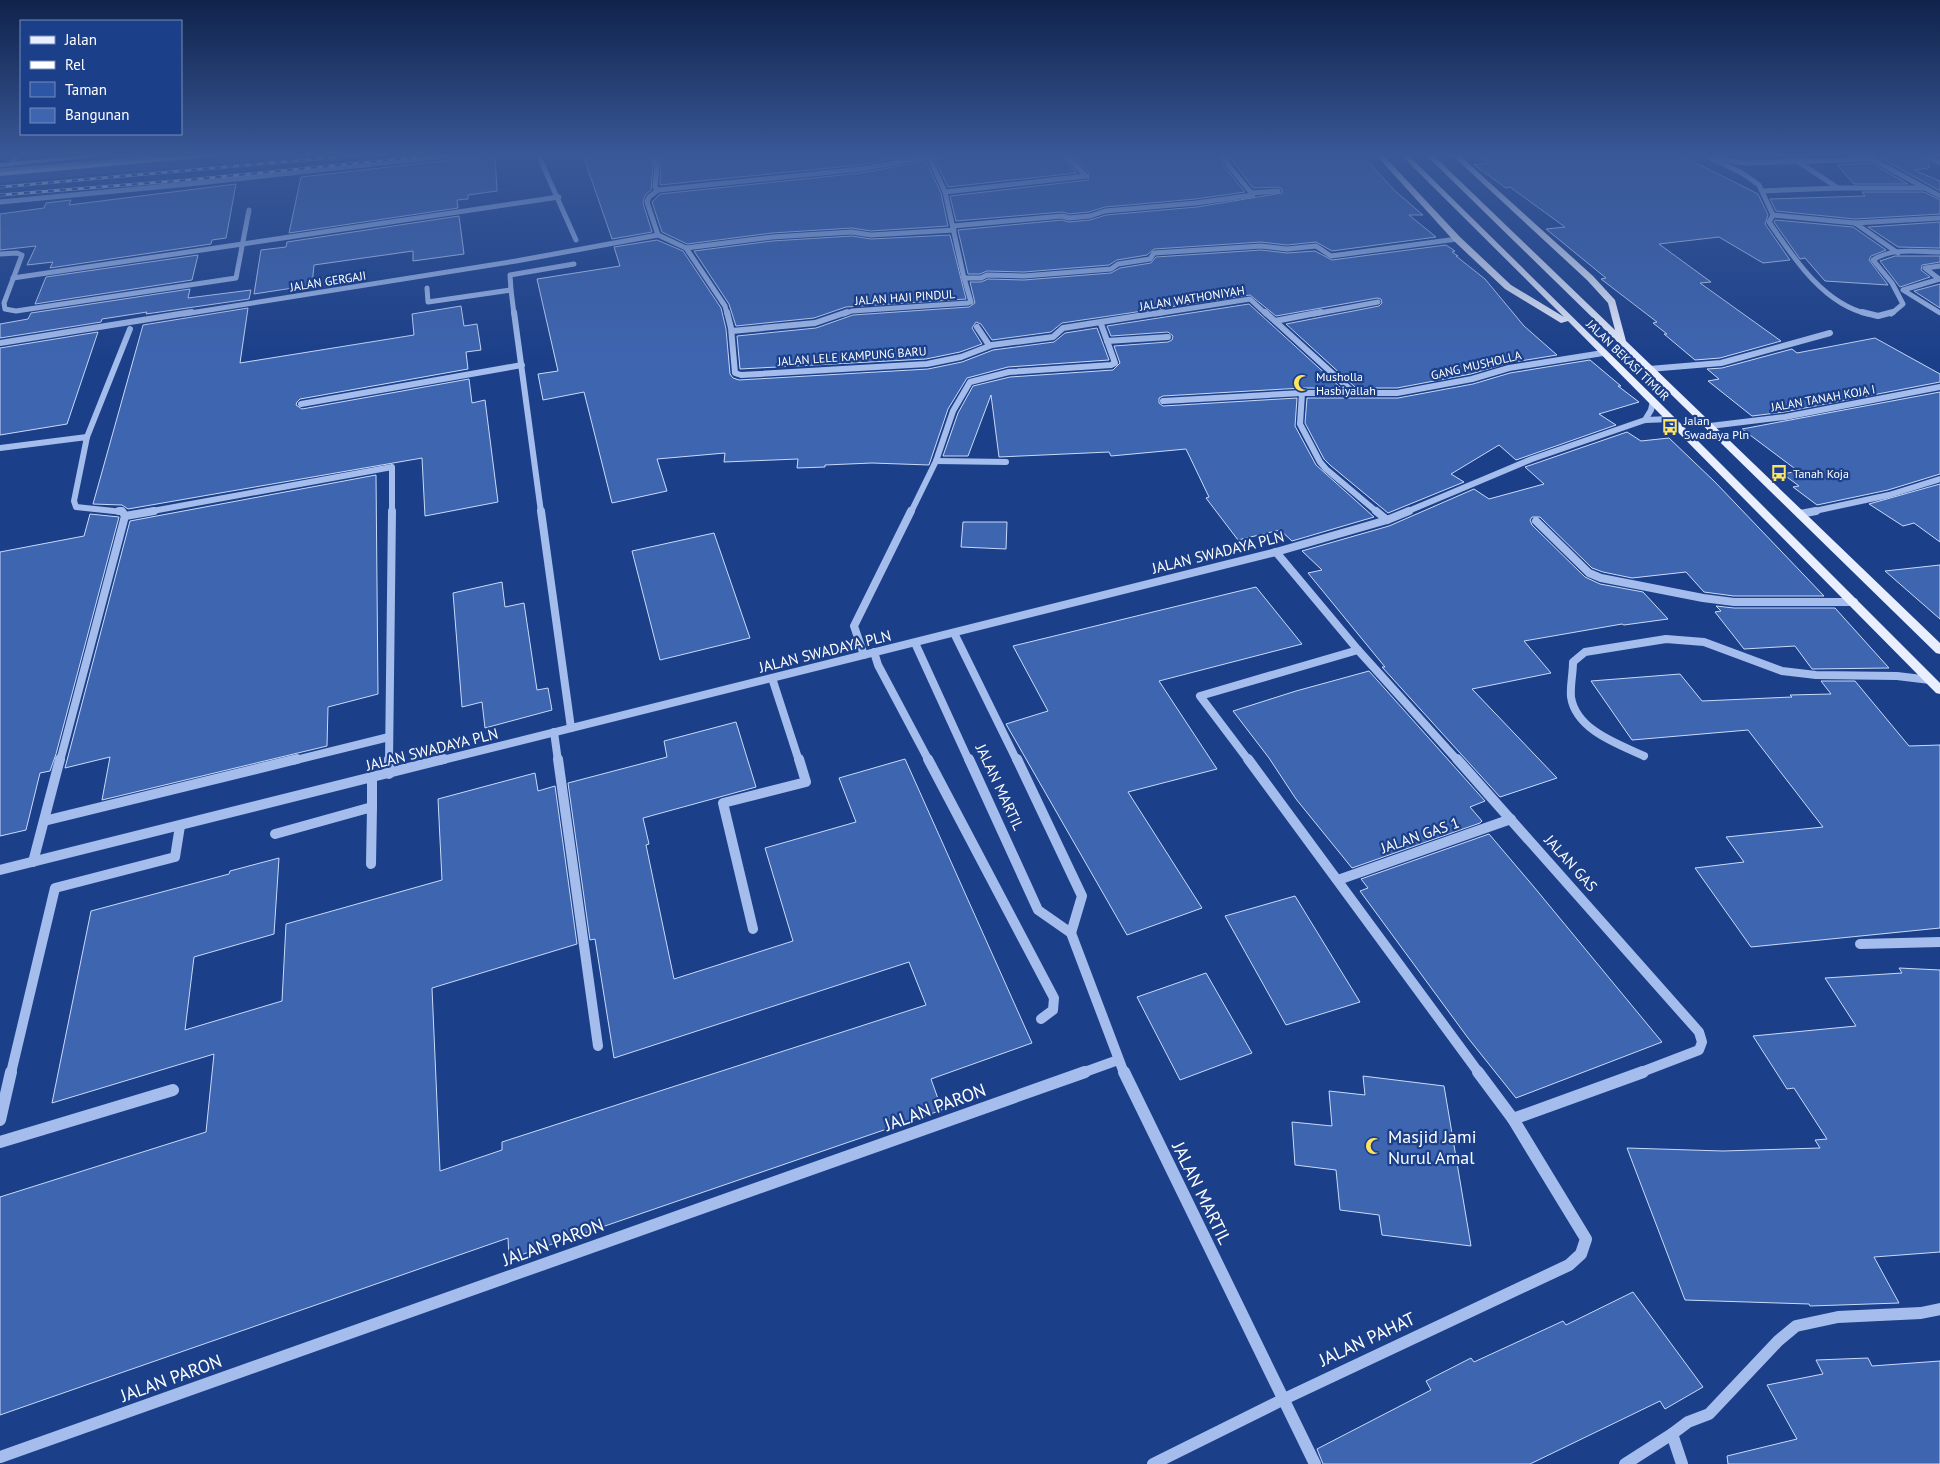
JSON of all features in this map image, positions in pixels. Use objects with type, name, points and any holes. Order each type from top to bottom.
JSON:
[{"type":"main road","points":[[1442,223],[1508,288],[1581,332]]},
{"type":"main road","name":"JALAN BEKASI TIMUR","points":[[1472,223],[1653,401],[1940,690]]},
{"type":"main road","name":"JALAN BEKASI TIMUR","points":[[1500,223],[1940,650]]},
{"type":"main road","points":[[1530,223],[1590,278],[1612,302],[1622,342]]},
{"type":"street","points":[[233,286],[246,223]]},
{"type":"street","points":[[13,278],[389,223]]},
{"type":"street","points":[[569,223],[576,240]]},
{"type":"street","points":[[654,223],[658,236],[686,248],[772,237],[852,232],[871,235],[995,223]]},
{"type":"street","points":[[952,223],[964,278]]},
{"type":"street","points":[[1770,223],[1802,267],[1826,292],[1857,311],[1872,315],[1890,314],[1900,309],[1903,304],[1892,283],[1873,260],[1877,256],[1886,253],[1940,252]]},
{"type":"street","points":[[1855,223],[1898,253]]},
{"type":"street","name":"JALAN GERGAJI","points":[[0,343],[516,261],[658,236]]},
{"type":"street","name":"JALAN HAJI PINDUL","points":[[732,331],[815,323],[852,311],[968,303],[971,302],[964,278],[980,278],[985,275],[1040,275],[1111,269],[1117,264],[1150,259],[1154,253],[1261,246],[1288,249],[1316,246],[1331,256],[1457,239]]},
{"type":"street","name":"JALAN LELE KAMPUNG BARU","points":[[686,248],[725,306],[732,331],[735,373],[741,375],[863,366],[919,365],[961,357],[989,345],[1053,337],[1062,328],[1101,324]]},
{"type":"street","points":[[0,254],[17,253],[22,255],[4,303],[5,309],[16,311],[236,278]]},
{"type":"street","points":[[571,728],[510,275],[574,264]]},
{"type":"street","points":[[1939,279],[1925,268],[1940,266]]},
{"type":"street","points":[[1939,279],[1903,290],[1940,313]]},
{"type":"street","points":[[427,288],[428,302],[512,290]]},
{"type":"street","name":"JALAN WATHONIYAH","points":[[1101,324],[1249,299],[1354,393]]},
{"type":"street","points":[[1275,321],[1378,302]]},
{"type":"street","points":[[864,655],[854,626],[936,461],[953,411],[970,382],[1009,372],[1115,364],[1101,324]]},
{"type":"street","points":[[977,327],[989,345]]},
{"type":"street","points":[[33,862],[124,516],[122,511],[83,510],[76,507],[74,501],[84,460],[87,437],[130,330]]},
{"type":"street","points":[[1649,369],[1721,363],[1830,333]]},
{"type":"street","points":[[1108,341],[1168,337]]},
{"type":"street","name":"GANG MUSHOLLA","points":[[1354,393],[1397,393],[1472,379],[1509,368],[1603,353]]},
{"type":"street","points":[[301,404],[522,365]]},
{"type":"street","name":"JALAN TANAH KOJA I","points":[[1710,426],[1785,417],[1940,387]]},
{"type":"street","points":[[1302,393],[1300,424],[1320,462],[1387,520]]},
{"type":"street","points":[[1163,401],[1302,393],[1354,393]]},
{"type":"street","points":[[1645,420],[1651,410],[1653,401]]},
{"type":"street","name":"JALAN SWADAYA PLN","points":[[0,870],[1276,552],[1387,520],[1532,459],[1645,420],[1671,420]]},
{"type":"street","points":[[0,448],[87,437]]},
{"type":"street","points":[[936,461],[1006,462]]},
{"type":"street","points":[[124,516],[392,467],[389,774]]},
{"type":"street","points":[[1800,514],[1889,495],[1940,479]]},
{"type":"street","points":[[1536,521],[1589,573],[1601,578],[1703,598],[1734,602],[1854,602]]},
{"type":"street","name":"JALAN GAS","points":[[1276,552],[1358,650],[1512,819],[1699,1032],[1702,1042],[1699,1050],[1513,1119]]},
{"type":"street","name":"JALAN MARTIL","points":[[954,633],[1055,837],[1082,896],[1071,933]]},
{"type":"street","points":[[1644,756],[1606,739],[1581,718],[1572,700],[1573,662],[1585,652],[1653,639],[1675,639],[1704,642],[1782,671],[1816,675],[1897,676],[1930,680]]},
{"type":"street","name":"JALAN MARTIL","points":[[914,643],[1038,910],[1071,933],[1118,1060],[1314,1464]]},
{"type":"street","points":[[1358,650],[1200,696],[1513,1119],[1586,1239]]},
{"type":"street","points":[[874,652],[883,674],[1054,998],[1053,1010],[1041,1019]]},
{"type":"street","points":[[754,929],[723,803],[806,782],[772,678]]},
{"type":"street","points":[[554,732],[598,1046]]},
{"type":"street","points":[[44,822],[389,737]]},
{"type":"street","points":[[370,864],[372,778]]},
{"type":"street","points":[[275,834],[372,807]]},
{"type":"street","name":"JALAN GAS 1","points":[[1338,880],[1512,819]]},
{"type":"street","points":[[0,1120],[56,888],[175,857],[180,826]]},
{"type":"street","points":[[1860,944],[1940,942]]},
{"type":"street","name":"JALAN PARON","points":[[0,1457],[1118,1060]]},
{"type":"street","points":[[0,1142],[173,1090]]},
{"type":"street","name":"JALAN PAHAT","points":[[1153,1464],[1282,1400],[1569,1265],[1581,1255],[1586,1239]]},
{"type":"street","points":[[1626,1464],[1688,1422],[1709,1414],[1778,1341],[1796,1326],[1838,1317],[1921,1313],[1940,1309]]},
{"type":"street","points":[[1672,1434],[1682,1464]]},
{"type":"building","points":[[0,223],[229,223],[226,238],[212,240],[211,244],[50,268],[53,262],[27,265],[36,246],[0,250]]},
{"type":"building","points":[[291,223],[354,223],[289,233]]},
{"type":"building","points":[[411,223],[460,223],[464,254],[413,261],[413,251],[314,265],[312,285],[254,294],[261,250],[286,247],[287,242]]},
{"type":"building","points":[[607,223],[649,223],[652,232],[612,239]]},
{"type":"building","points":[[659,223],[947,223],[948,226],[871,231],[852,228],[772,233],[687,244],[662,232]]},
{"type":"building","points":[[1027,223],[1419,223],[1436,237],[1332,251],[1316,242],[1287,245],[1261,242],[1154,249],[1147,255],[1117,260],[1109,265],[1024,272],[987,271],[980,274],[968,274],[958,230]]},
{"type":"building","points":[[1560,223],[1765,223],[1790,260],[1763,263],[1719,237],[1659,244],[1711,282],[1700,283],[1781,341],[1720,358],[1695,360],[1653,323],[1657,322],[1601,279],[1606,278],[1546,229],[1565,227]]},
{"type":"building","points":[[1775,223],[1812,223],[1853,227],[1886,250],[1871,256],[1869,260],[1888,285],[1825,281],[1805,258],[1800,259]]},
{"type":"building","points":[[1940,223],[1940,248],[1898,247],[1868,227]]},
{"type":"building","points":[[950,235],[966,299],[846,307],[814,318],[736,326],[729,304],[694,251],[772,241],[852,236],[871,239]]},
{"type":"building","points":[[657,240],[683,251],[721,308],[726,329],[730,374],[733,378],[739,380],[928,369],[962,362],[993,350],[1054,342],[1065,333],[1097,328],[1109,360],[1008,367],[967,378],[948,409],[929,465],[872,463],[797,468],[798,459],[724,462],[725,453],[657,459],[667,491],[612,503],[584,392],[543,400],[538,374],[558,371],[537,279],[620,266],[614,247]]},
{"type":"building","points":[[1446,245],[1455,251],[1452,252],[1458,256],[1456,256],[1485,279],[1524,326],[1557,355],[1508,363],[1471,374],[1397,388],[1356,388],[1286,324],[1379,306],[1382,303],[1381,299],[1377,298],[1276,316],[1250,295],[1062,323],[1051,332],[992,340],[981,324],[976,322],[972,328],[982,344],[960,352],[926,359],[740,369],[737,336],[816,328],[853,315],[969,307],[975,303],[970,282],[981,282],[988,279],[1024,280],[1111,273],[1120,268],[1151,263],[1156,257],[1261,250],[1287,253],[1315,251],[1332,260]]},
{"type":"building","points":[[198,255],[192,280],[35,304],[46,277]]},
{"type":"building","points":[[1895,256],[1940,256],[1940,262],[1922,265],[1921,270],[1930,277],[1900,287],[1880,261]]},
{"type":"building","points":[[1940,284],[1940,308],[1914,291]]},
{"type":"building","points":[[190,289],[188,298],[251,290],[249,299],[102,319],[101,322],[0,338],[0,324],[28,319],[31,313]]},
{"type":"building","points":[[1249,304],[1341,388],[1302,388],[1163,396],[1159,398],[1159,403],[1163,406],[1297,398],[1295,426],[1316,465],[1374,517],[1292,541],[1280,530],[1238,540],[1206,498],[1209,497],[1186,449],[1111,456],[1109,452],[999,457],[991,395],[968,456],[943,456],[958,413],[973,386],[1010,377],[1113,370],[1120,363],[1114,346],[1168,342],[1172,340],[1173,336],[1168,332],[1111,336],[1107,326]]},
{"type":"building","points":[[461,306],[464,326],[477,324],[481,350],[466,352],[468,369],[300,399],[296,405],[302,409],[469,379],[472,403],[485,400],[498,502],[425,516],[422,458],[128,509],[122,505],[93,504],[143,325],[248,308],[240,363],[414,335],[412,314]]},
{"type":"building","points":[[98,332],[67,424],[0,435],[0,348]]},
{"type":"building","points":[[1875,338],[1940,374],[1940,382],[1784,412],[1752,416],[1708,381],[1719,379],[1707,369],[1722,368],[1792,349],[1797,353]]},
{"type":"building","points":[[1590,360],[1621,386],[1618,386],[1639,402],[1599,414],[1616,425],[1516,460],[1499,445],[1451,474],[1464,482],[1388,513],[1324,459],[1305,423],[1307,398],[1398,398],[1473,384],[1510,373]]},
{"type":"building","points":[[1940,392],[1940,474],[1888,490],[1817,505],[1793,487],[1799,486],[1783,474],[1798,471],[1742,429]]},
{"type":"building","points":[[1627,432],[1641,441],[1669,438],[1715,482],[1824,596],[1734,596],[1704,592],[1686,572],[1632,578],[1603,572],[1592,568],[1540,517],[1532,517],[1530,520],[1532,525],[1585,577],[1600,584],[1643,592],[1668,619],[1622,624],[1524,641],[1551,673],[1472,689],[1557,778],[1500,797],[1382,667],[1385,667],[1308,573],[1322,570],[1302,551],[1389,526],[1474,489],[1489,499],[1544,484],[1525,467]]},
{"type":"building","points":[[376,475],[378,694],[328,707],[327,746],[102,800],[110,757],[65,768],[130,521]]},
{"type":"building","points":[[1940,484],[1940,542],[1914,523],[1903,526],[1869,504]]},
{"type":"building","points":[[90,514],[119,517],[56,754],[50,771],[40,773],[26,830],[0,836],[0,552],[84,536]]},
{"type":"building","points":[[963,522],[1007,522],[1006,549],[961,547]]},
{"type":"building","points":[[714,533],[750,638],[660,660],[632,551]]},
{"type":"building","points":[[1940,565],[1940,619],[1885,571]]},
{"type":"building","points":[[502,582],[505,607],[524,603],[537,690],[548,688],[552,710],[485,728],[482,702],[462,707],[453,593]]},
{"type":"building","points":[[1256,587],[1302,644],[1159,681],[1217,769],[1128,792],[1202,908],[1127,935],[1006,724],[1048,711],[1013,646]]},
{"type":"building","points":[[1716,606],[1734,608],[1835,608],[1889,668],[1812,669],[1795,646],[1744,649],[1715,612],[1721,611]]},
{"type":"building","points":[[1369,671],[1485,801],[1470,807],[1482,821],[1480,823],[1352,868],[1296,799],[1269,758],[1233,711]]},
{"type":"building","points":[[1680,674],[1702,701],[1831,694],[1821,681],[1855,681],[1909,746],[1940,745],[1940,928],[1751,947],[1695,868],[1744,862],[1726,837],[1823,827],[1748,730],[1632,740],[1591,681]]},
{"type":"building","points":[[736,722],[756,787],[643,818],[649,844],[646,845],[674,979],[793,941],[765,848],[856,822],[839,778],[905,759],[1032,1043],[931,1079],[942,1110],[509,1259],[508,1238],[0,1415],[0,1197],[206,1132],[214,1054],[52,1103],[91,911],[229,874],[230,871],[279,858],[274,934],[194,957],[185,1030],[282,1001],[286,924],[442,880],[438,799],[535,773],[538,791],[555,786],[577,944],[432,988],[440,1171],[502,1150],[502,1142],[926,1005],[909,962],[614,1058],[595,939],[590,940],[568,783],[667,757],[664,741]]},
{"type":"building","points":[[1489,834],[1662,1042],[1516,1098],[1468,1038],[1360,891],[1368,888],[1361,879]]},
{"type":"building","points":[[1295,896],[1360,1002],[1286,1025],[1225,916]]},
{"type":"building","points":[[1899,968],[1940,970],[1940,1252],[1874,1257],[1899,1303],[1810,1306],[1809,1304],[1685,1300],[1627,1148],[1723,1151],[1820,1148],[1815,1140],[1827,1139],[1794,1088],[1787,1089],[1753,1036],[1856,1026],[1825,978],[1902,973]]},
{"type":"building","points":[[1206,973],[1252,1053],[1180,1080],[1137,997]]},
{"type":"building","name":"Masjid Jami Nurul Amal","points":[[1363,1076],[1444,1086],[1471,1246],[1382,1235],[1379,1215],[1340,1210],[1336,1170],[1295,1165],[1292,1122],[1332,1126],[1329,1091],[1365,1095]]},
{"type":"building","points":[[1633,1292],[1703,1387],[1665,1409],[1660,1401],[1530,1464],[1323,1464],[1317,1449],[1431,1390],[1426,1381],[1471,1358],[1474,1362],[1563,1321],[1566,1325]]},
{"type":"building","points":[[1868,1358],[1872,1366],[1940,1361],[1940,1464],[1728,1464],[1727,1456],[1797,1439],[1767,1385],[1823,1374],[1816,1360]]},
{"type":"place","name":"Musholla Hasbiyallah","points":[[1302,383]]},
{"type":"place","name":"Jalan Swadaya Pln","points":[[1670,427]]},
{"type":"place","name":"Tanah Koja","points":[[1779,473]]},
{"type":"place","name":"Masjid Jami Nurul Amal","points":[[1374,1146]]}]
